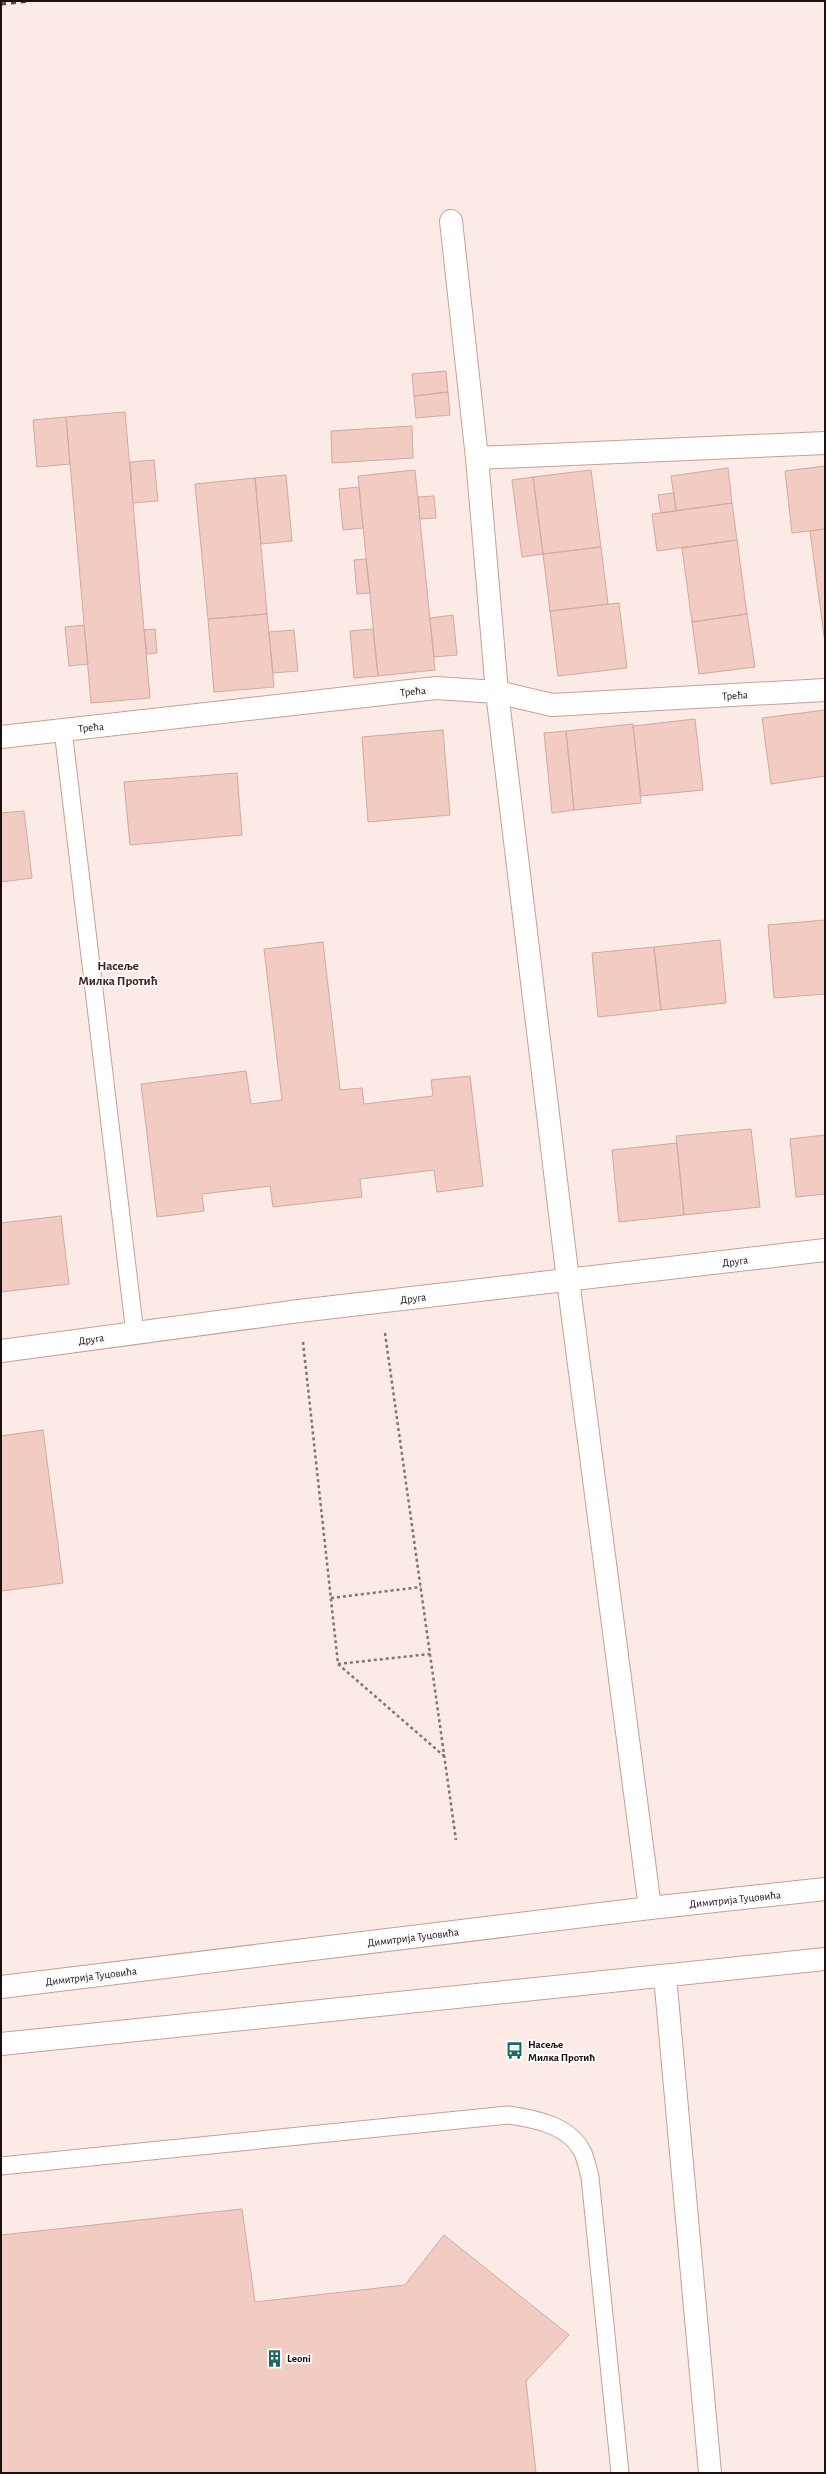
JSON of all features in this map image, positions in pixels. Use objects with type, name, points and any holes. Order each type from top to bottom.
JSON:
[{"type":"street","points":[[451,221],[477,458],[497,692],[568,1280],[650,1908]]},
{"type":"street","points":[[477,458],[825,443]]},
{"type":"street","name":"Трећа","points":[[1,737],[436,688],[497,692],[552,705],[825,690]]},
{"type":"street","name":"Друга","points":[[1,1351],[299,1311],[825,1250]]},
{"type":"street","name":"Димитрија Туцовића","points":[[1,1987],[650,1908],[825,1889]]},
{"type":"street","points":[[1,2044],[825,1959]]},
{"type":"street","points":[[665,1976],[710,2473]]},
{"type":"lane","points":[[63,730],[134,1334]]},
{"type":"lane","points":[[1,2166],[508,2114],[542,2120],[571,2136],[583,2152],[590,2177],[620,2473]]},
{"type":"path","points":[[380,1302],[456,1840]]},
{"type":"path","points":[[299,1311],[338,1664],[445,1757]]},
{"type":"path","points":[[331,1598],[421,1587]]},
{"type":"path","points":[[338,1664],[430,1654]]},
{"type":"building","points":[[446,371],[448,392],[414,396],[412,374]]},
{"type":"building","points":[[448,392],[450,415],[416,418],[414,396]]},
{"type":"building","points":[[125,412],[150,698],[91,703],[66,417]]},
{"type":"building","points":[[66,417],[70,464],[37,467],[33,420]]},
{"type":"building","points":[[412,426],[413,458],[332,463],[331,431]]},
{"type":"building","points":[[154,460],[158,501],[133,503],[130,462]]},
{"type":"building","points":[[825,466],[825,529],[792,533],[785,471]]},
{"type":"building","points":[[728,468],[732,503],[676,511],[671,476]]},
{"type":"building","points":[[415,470],[435,670],[378,676],[358,476]]},
{"type":"building","points":[[591,470],[601,547],[543,554],[533,477]]},
{"type":"building","points":[[286,475],[292,541],[261,544],[255,478]]},
{"type":"building","points":[[533,477],[543,554],[522,557],[512,480]]},
{"type":"building","points":[[255,478],[267,614],[208,619],[195,484]]},
{"type":"building","points":[[359,487],[363,528],[343,530],[339,489]]},
{"type":"building","points":[[674,493],[676,511],[661,513],[658,495]]},
{"type":"building","points":[[434,496],[436,518],[420,519],[418,497]]},
{"type":"building","points":[[732,503],[737,540],[657,551],[652,514]]},
{"type":"building","points":[[825,529],[825,643],[810,531]]},
{"type":"building","points":[[737,540],[747,614],[692,622],[682,548]]},
{"type":"building","points":[[601,547],[608,604],[550,611],[543,554]]},
{"type":"building","points":[[366,559],[370,593],[357,594],[354,560]]},
{"type":"building","points":[[619,603],[627,668],[558,676],[550,611]]},
{"type":"building","points":[[267,614],[274,687],[214,692],[208,619]]},
{"type":"building","points":[[747,614],[755,667],[699,674],[692,622]]},
{"type":"building","points":[[453,615],[457,655],[434,657],[430,618]]},
{"type":"building","points":[[84,625],[88,664],[69,666],[65,627]]},
{"type":"building","points":[[155,629],[157,653],[147,654],[144,630]]},
{"type":"building","points":[[373,629],[378,676],[354,678],[350,631]]},
{"type":"building","points":[[294,630],[298,671],[273,673],[269,632]]},
{"type":"building","points":[[825,710],[825,776],[771,784],[762,718]]},
{"type":"building","points":[[695,719],[703,790],[641,796],[633,726]]},
{"type":"building","points":[[633,724],[641,803],[574,810],[566,731]]},
{"type":"building","points":[[443,730],[450,815],[368,822],[362,737]]},
{"type":"building","points":[[566,731],[574,810],[552,813],[544,733]]},
{"type":"building","points":[[237,773],[242,835],[130,845],[124,782]]},
{"type":"building","points":[[24,811],[32,878],[1,882],[1,813]]},
{"type":"building","points":[[825,920],[825,994],[774,998],[768,925]]},
{"type":"building","points":[[720,940],[726,1003],[661,1010],[654,947]]},
{"type":"building","points":[[323,942],[340,1090],[362,1088],[364,1104],[433,1096],[431,1080],[470,1076],[483,1186],[437,1192],[434,1170],[360,1179],[362,1197],[273,1207],[270,1186],[202,1194],[204,1211],[157,1217],[141,1084],[246,1071],[251,1104],[282,1100],[264,949]]},
{"type":"building","points":[[654,947],[661,1010],[598,1017],[592,953]]},
{"type":"building","points":[[751,1129],[760,1207],[684,1215],[676,1136]]},
{"type":"building","points":[[825,1135],[825,1194],[796,1197],[790,1139]]},
{"type":"building","points":[[677,1143],[684,1215],[619,1222],[612,1150]]},
{"type":"building","points":[[61,1216],[69,1284],[1,1292],[1,1223]]},
{"type":"building","points":[[43,1430],[63,1583],[1,1591],[1,1436]]},
{"type":"building","name":"Leoni","points":[[242,2209],[255,2302],[405,2285],[444,2235],[569,2335],[526,2381],[536,2473],[1,2473],[1,2235]]},
{"type":"railway","points":[[1,4],[31,1]]},
{"type":"place","name":"Насеље Милка Протић","points":[[515,2050]]},
{"type":"place","name":"Leoni","points":[[274,2358]]},
{"type":"district","name":"Насеље Милка Протић","points":[[118,972]]}]
